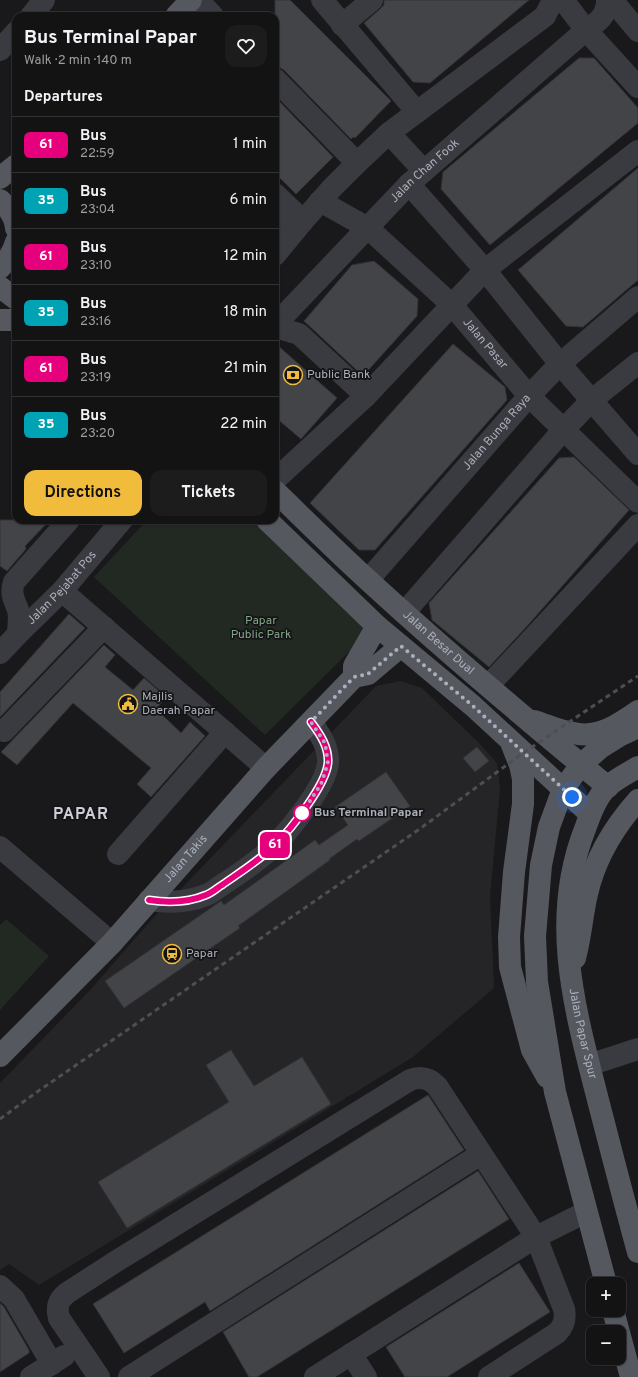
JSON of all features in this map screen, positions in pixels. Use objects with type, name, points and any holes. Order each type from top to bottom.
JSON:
[{"type":"main road","points":[[180,12],[191,0]]},
{"type":"main road","points":[[0,178],[12,168]]},
{"type":"main road","points":[[0,200],[9,208],[12,217]]},
{"type":"main road","points":[[0,268],[12,253]]},
{"type":"main road","points":[[0,287],[12,296]]},
{"type":"main road","points":[[0,320],[12,320]]},
{"type":"main road","name":"Jalan Besar Dual","points":[[279,495],[404,613],[525,719],[608,787]]},
{"type":"main road","points":[[271,524],[377,626],[473,706],[590,814]]},
{"type":"main road","points":[[354,677],[354,666],[377,626]]},
{"type":"main road","name":"Jalan Takis","points":[[0,1056],[112,943],[266,768],[354,677],[368,674],[401,646]]},
{"type":"main road","points":[[525,719],[546,724],[573,734],[597,734],[621,724],[638,711]]},
{"type":"main road","points":[[604,1277],[555,1092],[538,982],[535,936],[541,865],[550,827],[563,789],[580,764],[600,748],[621,735],[638,727]]},
{"type":"main road","points":[[510,740],[520,765],[523,779],[523,798],[510,915],[510,968],[532,1050],[555,1092]]},
{"type":"main road","points":[[608,787],[638,767]]},
{"type":"main road","name":"Jalan Papar Spur","points":[[608,787],[590,814],[580,841],[572,874],[567,906],[566,937],[579,1027],[638,1252]]},
{"type":"main road","points":[[571,977],[581,938],[587,894],[596,864],[610,837],[624,816],[638,800]]},
{"type":"main road","points":[[615,1317],[631,1377]]},
{"type":"street","points":[[34,12],[44,0]]},
{"type":"street","points":[[198,0],[209,12]]},
{"type":"street","points":[[322,0],[416,112]]},
{"type":"street","points":[[342,24],[372,0]]},
{"type":"street","points":[[279,250],[320,202],[357,163],[416,112],[545,16],[553,0]]},
{"type":"street","points":[[563,0],[586,30],[638,87]]},
{"type":"street","name":"Jalan Chan Fook","points":[[279,322],[417,177],[586,30],[603,18],[607,6],[607,0]]},
{"type":"street","points":[[612,0],[638,31]]},
{"type":"street","points":[[0,50],[12,36]]},
{"type":"street","points":[[279,83],[357,163]]},
{"type":"street","points":[[390,133],[417,177],[485,270],[560,364],[638,454]]},
{"type":"street","points":[[279,476],[366,396],[485,270],[638,151]]},
{"type":"street","points":[[279,201],[296,229]]},
{"type":"street","name":"Jalan Pasar","points":[[320,202],[368,228],[452,305],[529,396],[638,502]]},
{"type":"street","points":[[279,223],[296,229]]},
{"type":"street","name":"Jalan Bunga Raya","points":[[368,580],[529,396],[560,364],[638,297]]},
{"type":"street","points":[[279,327],[299,334],[366,396]]},
{"type":"street","points":[[404,613],[564,429],[592,400],[638,363]]},
{"type":"street","points":[[18,634],[19,611],[14,602],[11,589],[14,582],[65,524]]},
{"type":"street","name":"Jalan Pejabat Pos","points":[[0,653],[62,591],[119,524]]},
{"type":"street","points":[[488,686],[638,525]]},
{"type":"street","points":[[62,591],[266,768]]},
{"type":"street","points":[[4,730],[104,627]]},
{"type":"street","points":[[149,900],[169,903],[184,902],[207,895],[238,875],[275,845],[302,813],[321,784],[328,763],[325,743],[311,722]]},
{"type":"street","points":[[118,854],[225,732]]},
{"type":"street","points":[[0,847],[112,943]]},
{"type":"street","points":[[589,1065],[638,1049]]},
{"type":"street","points":[[99,1377],[59,1318],[57,1311],[58,1304],[67,1292],[410,1080],[425,1078],[432,1081],[437,1086],[536,1237],[564,1309],[565,1322],[557,1333],[489,1377]]},
{"type":"street","points":[[129,1377],[481,1154]]},
{"type":"street","points":[[315,1377],[536,1237],[586,1212]]},
{"type":"street","points":[[0,1286],[14,1299],[52,1364]]},
{"type":"street","points":[[32,1377],[78,1347]]},
{"type":"street","points":[[351,1354],[366,1377]]},
{"type":"shaded area","points":[[400,681],[422,688],[478,742],[497,763],[500,789],[490,896],[494,988],[413,1057],[39,1285],[9,1264],[0,1270],[0,1083],[90,990],[154,917],[376,686]]},
{"type":"green space","name":"Papar Public Park","points":[[143,524],[258,524],[375,626],[265,735],[94,577]]},
{"type":"green space","points":[[6,919],[49,956],[0,1010],[0,925]]},
{"type":"building","points":[[275,0],[290,0],[391,101],[355,138],[353,137],[351,139],[284,70],[279,67],[279,12],[275,12]]},
{"type":"building","points":[[384,0],[529,0],[430,83],[413,82],[364,23],[384,5]]},
{"type":"building","points":[[579,58],[594,58],[638,108],[638,123],[490,245],[441,189],[443,172]]},
{"type":"building","points":[[279,101],[333,157],[296,194],[279,177]]},
{"type":"building","points":[[638,168],[638,280],[583,327],[566,326],[518,270]]},
{"type":"building","points":[[374,261],[418,299],[417,316],[363,376],[304,321],[352,265]]},
{"type":"building","points":[[453,344],[505,387],[507,400],[375,550],[359,550],[310,503]]},
{"type":"building","name":"Public Bank","points":[[279,347],[337,398],[301,439],[279,420]]},
{"type":"building","points":[[574,457],[629,510],[489,667],[432,620],[429,603],[559,458]]},
{"type":"building","points":[[0,520],[12,520],[12,524],[46,524],[25,546],[26,549],[7,571],[0,566]]},
{"type":"building","points":[[69,614],[85,628],[0,717],[0,692]]},
{"type":"building","points":[[104,645],[115,655],[105,667],[133,690],[144,678],[166,697],[156,709],[181,733],[190,722],[205,736],[151,797],[137,784],[151,768],[73,703],[17,765],[1,752]]},
{"type":"building","points":[[477,747],[489,761],[475,772],[463,758]]},
{"type":"building","points":[[386,772],[410,806],[359,841],[357,839],[238,926],[240,928],[124,1008],[105,981],[221,901],[224,905],[315,840],[319,845],[348,825],[335,807]]},
{"type":"building","points":[[231,1050],[254,1086],[302,1057],[331,1104],[127,1228],[98,1182],[229,1102],[206,1065]]},
{"type":"building","points":[[428,1095],[464,1150],[210,1311],[205,1302],[124,1353],[93,1304]]},
{"type":"building","points":[[478,1171],[509,1219],[257,1377],[249,1377],[223,1332]]},
{"type":"building","points":[[519,1263],[550,1312],[447,1377],[405,1377],[386,1347]]},
{"type":"building","points":[[0,1303],[4,1307],[29,1350],[29,1353],[0,1372]]},
{"type":"railway","points":[[0,1119],[34,1094],[421,828],[523,753],[638,676]]},
{"type":"bus line","name":"61","points":[[149,900],[169,903],[184,902],[207,895],[238,875],[275,845],[302,813],[321,784],[328,763],[325,743],[311,722]]},
{"type":"place","name":"Public Bank","points":[[293,375]]},
{"type":"place","name":"Majlis Daerah Papar","points":[[128,704]]},
{"type":"place","name":"Bus Terminal Papar","points":[[302,813]]},
{"type":"place","name":"Papar","points":[[172,954]]},
{"type":"district","name":"PAPAR","points":[[81,815]]},
{"type":"route","points":[[302,813],[321,784],[328,763],[325,743],[311,722],[354,677],[368,674],[401,646],[473,706],[572,797]]}]
